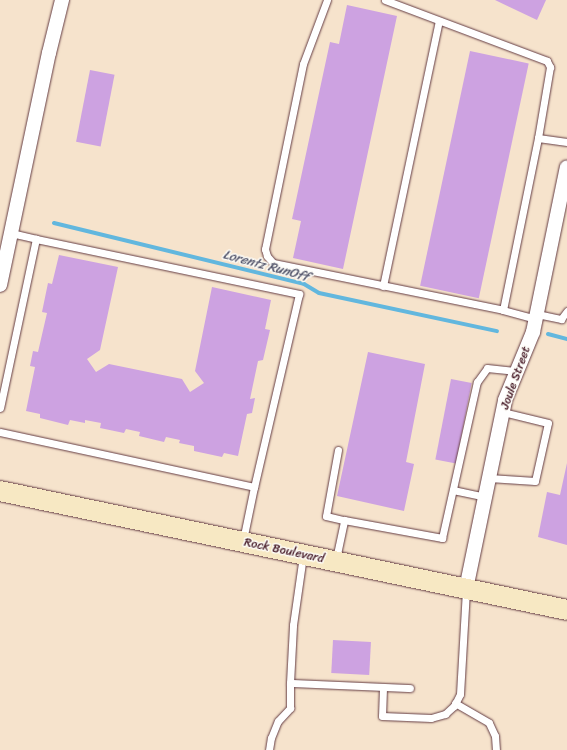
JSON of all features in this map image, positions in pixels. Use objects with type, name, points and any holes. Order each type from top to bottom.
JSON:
[{"type":"main road","name":"Rock Boulevard","points":[[0,491],[567,610]]},
{"type":"street","points":[[0,285],[7,236],[48,53],[62,0]]},
{"type":"street","name":"Joule Street","points":[[466,589],[503,412],[536,317],[567,167]]},
{"type":"lane","points":[[327,0],[303,64],[265,249],[273,263],[536,317],[557,319],[566,317]]},
{"type":"lane","points":[[385,0],[439,21],[511,45],[547,61],[550,67],[538,138],[503,310]]},
{"type":"lane","points":[[383,286],[439,21]]},
{"type":"lane","points":[[538,138],[567,142]]},
{"type":"lane","points":[[7,236],[36,239],[299,294],[242,542]]},
{"type":"lane","points":[[0,408],[36,239]]},
{"type":"lane","points":[[338,450],[326,516],[442,538],[477,382],[487,368],[517,371]]},
{"type":"lane","points":[[489,478],[535,481],[548,422],[503,412]]},
{"type":"lane","points":[[0,432],[254,487]]},
{"type":"lane","points":[[453,490],[485,497]]},
{"type":"lane","points":[[336,562],[344,520]]},
{"type":"lane","points":[[269,750],[271,738],[278,721],[290,708],[293,625],[303,555]]},
{"type":"lane","points":[[383,688],[382,716],[431,718],[445,714],[455,704],[460,694],[466,589]]},
{"type":"lane","points":[[290,683],[410,688]]},
{"type":"lane","points":[[455,704],[489,723],[495,736],[496,750]]},
{"type":"building","points":[[495,0],[546,0],[537,20]]},
{"type":"building","points":[[347,5],[397,16],[343,269],[293,258],[301,221],[292,219],[330,42],[339,44]]},
{"type":"building","points":[[470,51],[529,63],[479,298],[420,286]]},
{"type":"building","points":[[90,70],[115,75],[101,146],[76,142]]},
{"type":"building","points":[[59,255],[118,267],[100,350],[87,359],[96,372],[109,364],[182,379],[190,392],[204,383],[195,371],[212,287],[271,300],[265,329],[270,330],[263,360],[258,361],[250,399],[255,398],[252,413],[247,414],[238,456],[224,453],[222,457],[194,451],[194,446],[179,443],[180,440],[166,437],[164,442],[139,436],[140,432],[126,429],[124,433],[100,428],[101,423],[85,420],[85,423],[70,420],[68,425],[40,418],[40,414],[26,411],[35,367],[30,366],[33,351],[38,352],[47,313],[42,312],[48,283],[52,284]]},
{"type":"building","points":[[368,352],[425,364],[406,462],[414,464],[404,511],[337,496]]},
{"type":"building","points":[[451,379],[472,383],[456,464],[435,459]]},
{"type":"building","points":[[567,463],[567,545],[538,537],[547,492],[560,495]]},
{"type":"building","points":[[333,640],[371,642],[369,675],[331,673]]},
{"type":"waterway","name":"Lorentz RunOff","points":[[54,223],[304,284],[319,293],[497,331]]},
{"type":"waterway","name":"Lorentz RunOff","points":[[548,334],[567,339]]}]
